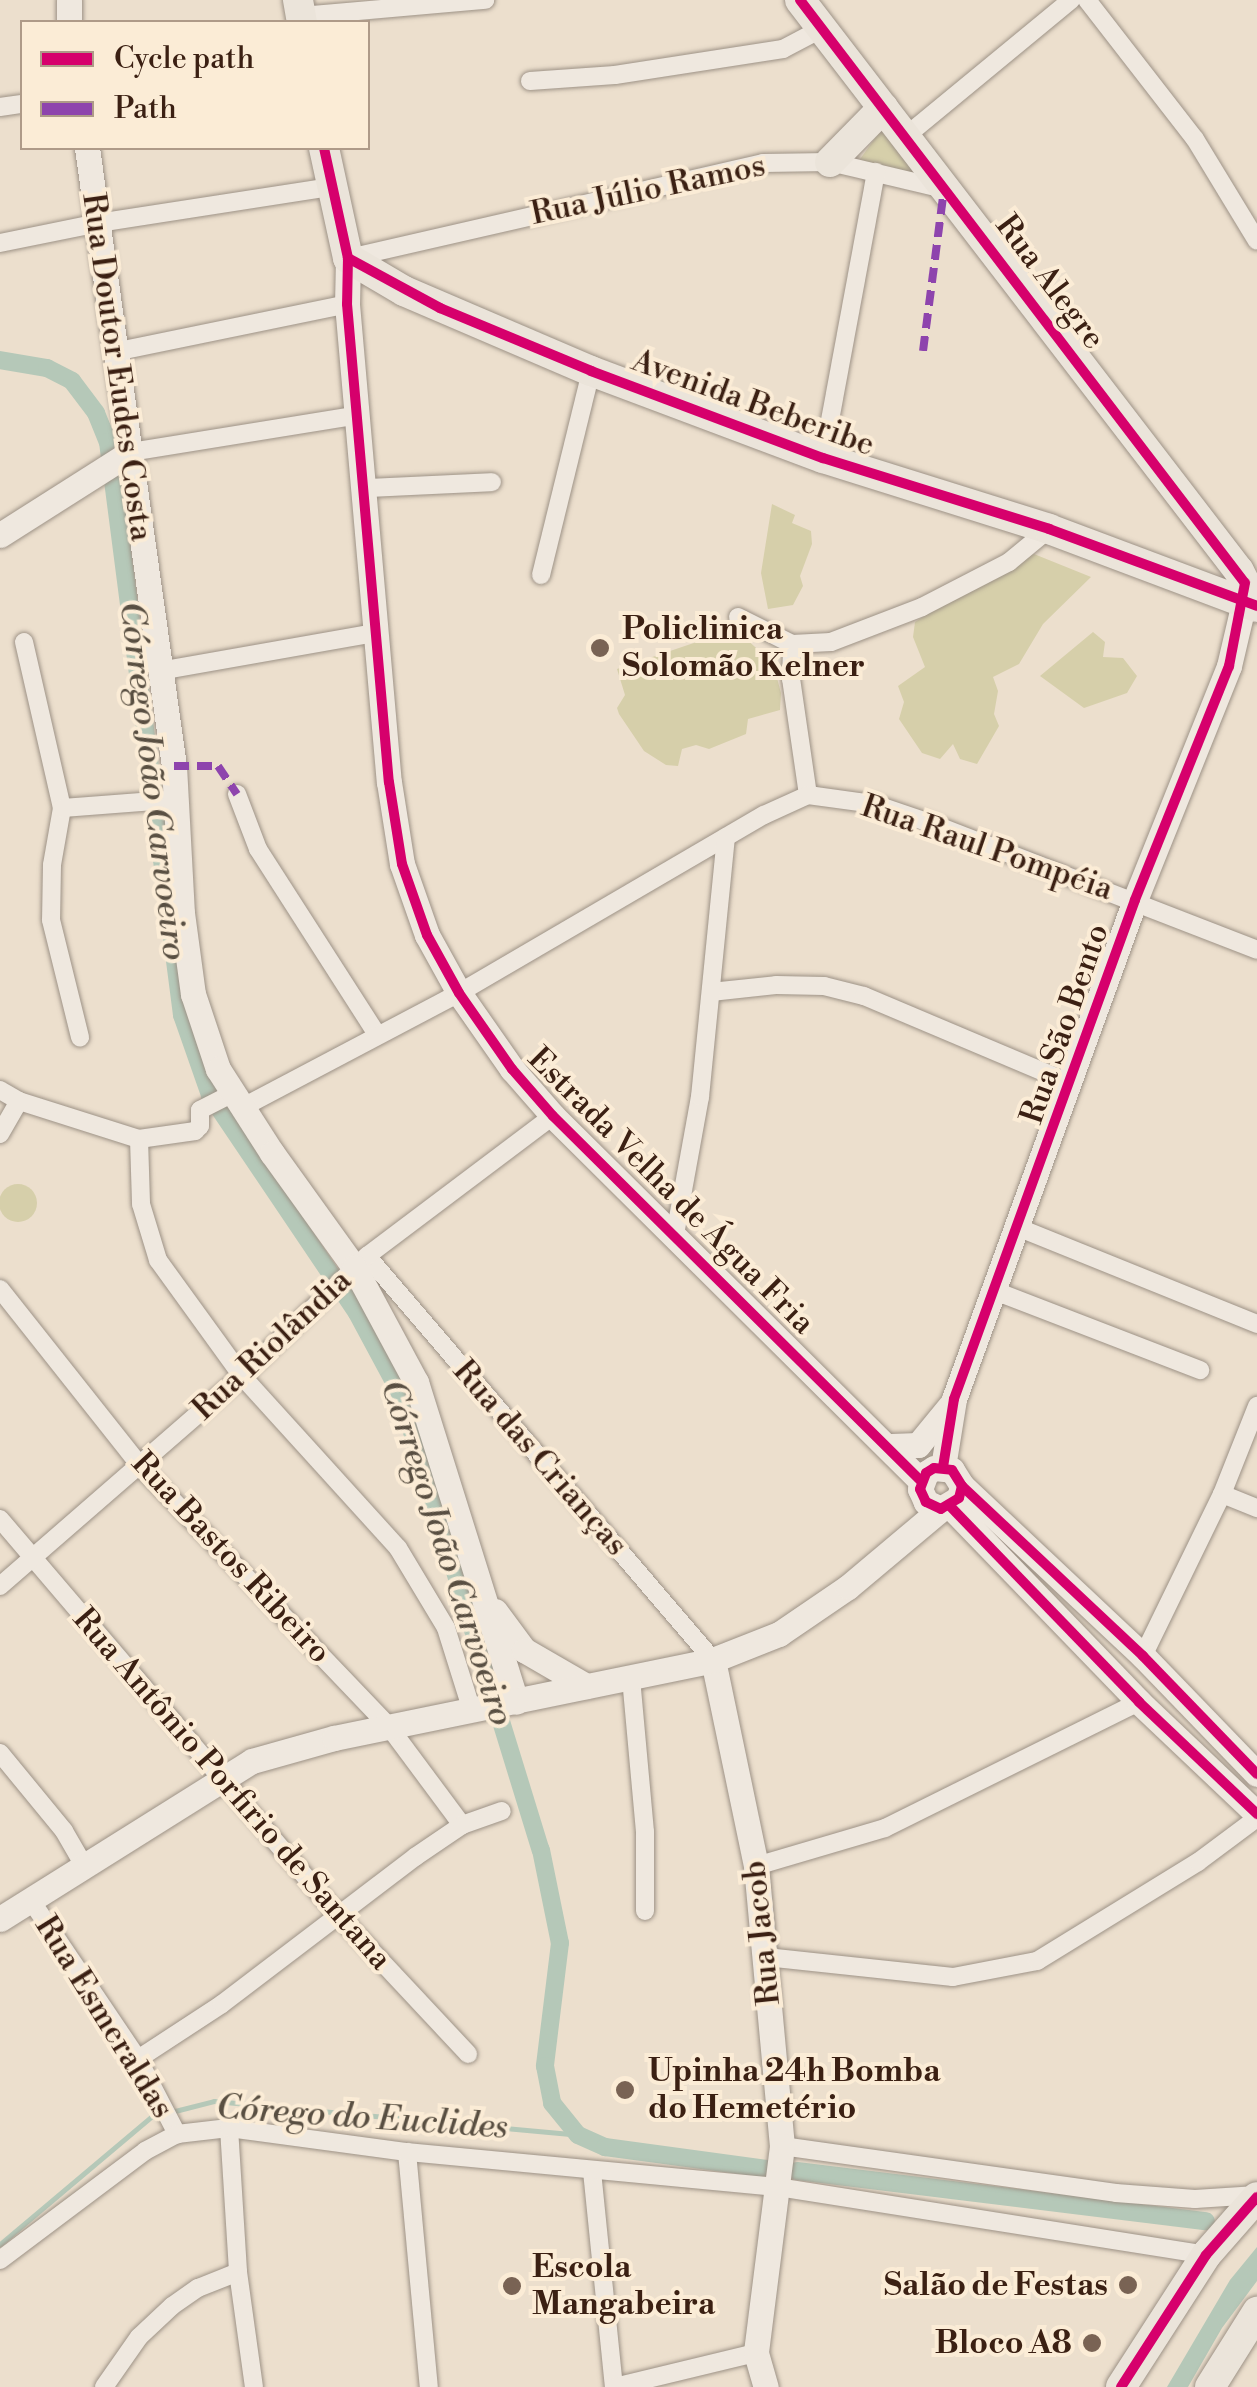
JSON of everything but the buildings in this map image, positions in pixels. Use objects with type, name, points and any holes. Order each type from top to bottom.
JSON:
[{"type":"main road","name":"Rua Alegre","points":[[800,0],[1239,571],[1253,600]]},
{"type":"main road","points":[[830,162],[883,108]]},
{"type":"main road","name":"Rua Doutor Eudes Costa","points":[[88,150],[126,455],[160,671],[193,994],[232,1100],[353,1268],[416,1382],[482,1591],[494,1707]]},
{"type":"main road","points":[[324,150],[348,258]]},
{"type":"main road","name":"Estrada Velha de Água Fria","points":[[348,258],[347,304],[367,488],[374,633],[402,864],[427,935],[459,993],[512,1069],[674,1240],[890,1446],[1139,1702],[1257,1816]]},
{"type":"main road","name":"Avenida Beberibe","points":[[348,258],[440,308],[592,371],[823,458],[1048,529],[1253,600]]},
{"type":"main road","points":[[0,535],[126,455]]},
{"type":"main road","name":"Rua São Bento","points":[[939,1496],[926,1473],[943,1467],[954,1399],[1072,1084],[1135,900],[1253,600]]},
{"type":"main road","points":[[890,1446],[918,1444],[954,1399]]},
{"type":"main road","points":[[0,1919],[219,1778],[282,1752],[713,1660],[779,1634],[848,1587],[939,1496]]},
{"type":"main road","name":"Estrada Velha de Água Fria","points":[[939,1496],[1144,1656],[1257,1774]]},
{"type":"main road","points":[[482,1591],[524,1650],[586,1686]]},
{"type":"main road","name":"Rua Jacob","points":[[713,1660],[756,1866],[782,2146],[756,2353],[766,2387]]},
{"type":"main road","points":[[1120,2387],[1206,2255],[1257,2196]]},
{"type":"main road","points":[[1210,2387],[1257,2312]]},
{"type":"street","points":[[301,13],[485,0]]},
{"type":"street","points":[[906,136],[1049,7],[1071,0]]},
{"type":"street","points":[[1087,0],[1195,139],[1257,241]]},
{"type":"street","points":[[530,82],[614,75],[782,50],[822,30]]},
{"type":"street","name":"Rua Júlio Ramos","points":[[348,258],[763,162],[830,162],[948,190]]},
{"type":"street","points":[[823,458],[876,172]]},
{"type":"street","points":[[0,243],[98,223],[331,187]]},
{"type":"street","points":[[114,352],[347,304]]},
{"type":"street","points":[[542,574],[592,371]]},
{"type":"street","points":[[126,455],[359,415]]},
{"type":"street","points":[[367,488],[492,482]]},
{"type":"street","points":[[738,617],[792,644],[830,642],[922,607],[1009,562],[1048,529]]},
{"type":"street","points":[[160,671],[374,633]]},
{"type":"street","points":[[24,642],[62,808],[52,865],[51,920],[80,1036]]},
{"type":"street","points":[[0,1090],[19,1100],[139,1138],[195,1131],[203,1108],[232,1100],[459,993],[726,837],[808,795],[791,679],[792,644]]},
{"type":"street","points":[[237,794],[258,849],[376,1033]]},
{"type":"street","name":"Rua Raul Pompéia","points":[[808,795],[874,804],[1135,900],[1257,950]]},
{"type":"street","points":[[62,808],[173,800]]},
{"type":"street","points":[[674,1240],[700,1098],[726,837]]},
{"type":"street","points":[[712,992],[776,984],[824,986],[864,996],[1072,1084]]},
{"type":"street","points":[[0,1134],[19,1100]]},
{"type":"street","name":"Rua Riolândia","points":[[0,1586],[242,1376],[353,1268],[554,1116]]},
{"type":"street","points":[[139,1138],[142,1204],[158,1260],[242,1376],[398,1548],[494,1707]]},
{"type":"street","points":[[1017,1227],[1257,1324]]},
{"type":"street","name":"Rua das Crianças","points":[[353,1268],[713,1660]]},
{"type":"street","name":"Rua Bastos Ribeiro","points":[[0,1289],[141,1466],[390,1728],[462,1825]]},
{"type":"street","points":[[995,1291],[1200,1370]]},
{"type":"street","points":[[1144,1656],[1222,1494],[1257,1406]]},
{"type":"street","points":[[1222,1494],[1257,1508]]},
{"type":"street","name":"Rua Antônio Porfirio de Santana","points":[[0,1519],[339,1916],[468,2054]]},
{"type":"street","points":[[631,1678],[645,1832],[645,1911]]},
{"type":"street","points":[[756,1866],[885,1828],[1139,1702]]},
{"type":"street","points":[[0,1753],[64,1831],[84,1866]]},
{"type":"street","points":[[138,2058],[222,2004],[462,1825],[502,1811]]},
{"type":"street","points":[[766,1957],[952,1978],[1038,1961],[1153,1891],[1257,1816]]},
{"type":"street","name":"Rua Esmeraldas","points":[[30,1900],[138,2058],[174,2129]]},
{"type":"street","points":[[229,2128],[238,2272],[254,2387]]},
{"type":"street","points":[[0,2260],[174,2129],[229,2128],[407,2152],[778,2187],[1206,2255]]},
{"type":"street","points":[[782,2146],[1116,2193],[1195,2199],[1257,2196]]},
{"type":"street","points":[[407,2152],[428,2387]]},
{"type":"street","points":[[592,2171],[614,2387],[756,2353]]},
{"type":"street","points":[[104,2387],[139,2337],[172,2306],[198,2288],[238,2272]]},
{"type":"shaded area","points":[[883,127],[926,178],[858,162]]},
{"type":"shaded area","points":[[772,504],[795,515],[792,523],[811,531],[812,544],[800,576],[803,586],[793,605],[768,609],[761,573]]},
{"type":"shaded area","points":[[1034,554],[1091,577],[1043,624],[1019,664],[993,677],[998,691],[994,714],[999,726],[977,764],[960,759],[953,744],[940,759],[922,753],[899,719],[904,702],[898,686],[925,667],[913,637],[915,622],[994,571]]},
{"type":"shaded area","points":[[735,629],[773,663],[781,693],[780,710],[748,719],[746,734],[709,749],[696,745],[682,749],[678,766],[666,765],[644,751],[619,714],[617,708],[625,695],[617,669]]},
{"type":"shaded area","points":[[1093,632],[1105,642],[1103,657],[1123,658],[1137,676],[1127,693],[1084,708],[1040,676]]},
{"type":"shaded area","points":[[18,1184],[31,1190],[37,1203],[31,1216],[18,1222],[5,1216],[-1,1203],[5,1190]]},
{"type":"shaded area","points":[[1257,2247],[1257,2281],[1222,2328],[1188,2387],[1167,2387],[1230,2280]]},
{"type":"waterway","name":"Córrego João Carvoeiro","points":[[0,360],[47,368],[72,381],[96,413],[108,442],[182,1015],[210,1095],[357,1313],[400,1393],[541,1850],[560,1943],[545,2066],[552,2103],[578,2135],[605,2147],[767,2169]]},
{"type":"waterway","name":"Córego do Euclides","points":[[171,2112],[214,2101],[578,2135]]},
{"type":"waterway","name":"Córego do Euclides","points":[[0,2244],[151,2117],[160,2115]]},
{"type":"waterway","name":"Córego do Euclides","points":[[797,2171],[1206,2221]]},
{"type":"marked path","points":[[923,351],[944,189]]},
{"type":"marked path","points":[[174,766],[218,766],[237,794]]},
{"type":"cycle path","points":[[800,0],[1245,583],[1229,666],[1135,900],[954,1399],[943,1467]]},
{"type":"cycle path","points":[[324,150],[348,258],[347,304],[389,782],[402,864],[427,935],[459,993],[512,1069],[553,1116],[921,1481]]},
{"type":"cycle path","points":[[348,258],[440,308],[591,371],[823,458],[1049,529],[1257,606]]},
{"type":"cycle path","points":[[962,1486],[959,1498],[941,1509],[926,1502],[920,1489],[926,1473],[934,1468],[952,1470],[962,1486],[1143,1656],[1257,1774]]},
{"type":"cycle path","points":[[950,1506],[1139,1702],[1257,1814]]},
{"type":"cycle path","points":[[1121,2387],[1206,2255],[1257,2197]]},
{"type":"place","name":"Policlinica Solomão Kelner","points":[[600,648]]},
{"type":"place","name":"Upinha 24h Bomba do Hemetério","points":[[625,2090]]},
{"type":"place","name":"Salão de Festas","points":[[1128,2285]]},
{"type":"place","name":"Escola Mangabeira","points":[[512,2286]]},
{"type":"place","name":"Bloco A8","points":[[1092,2343]]}]
